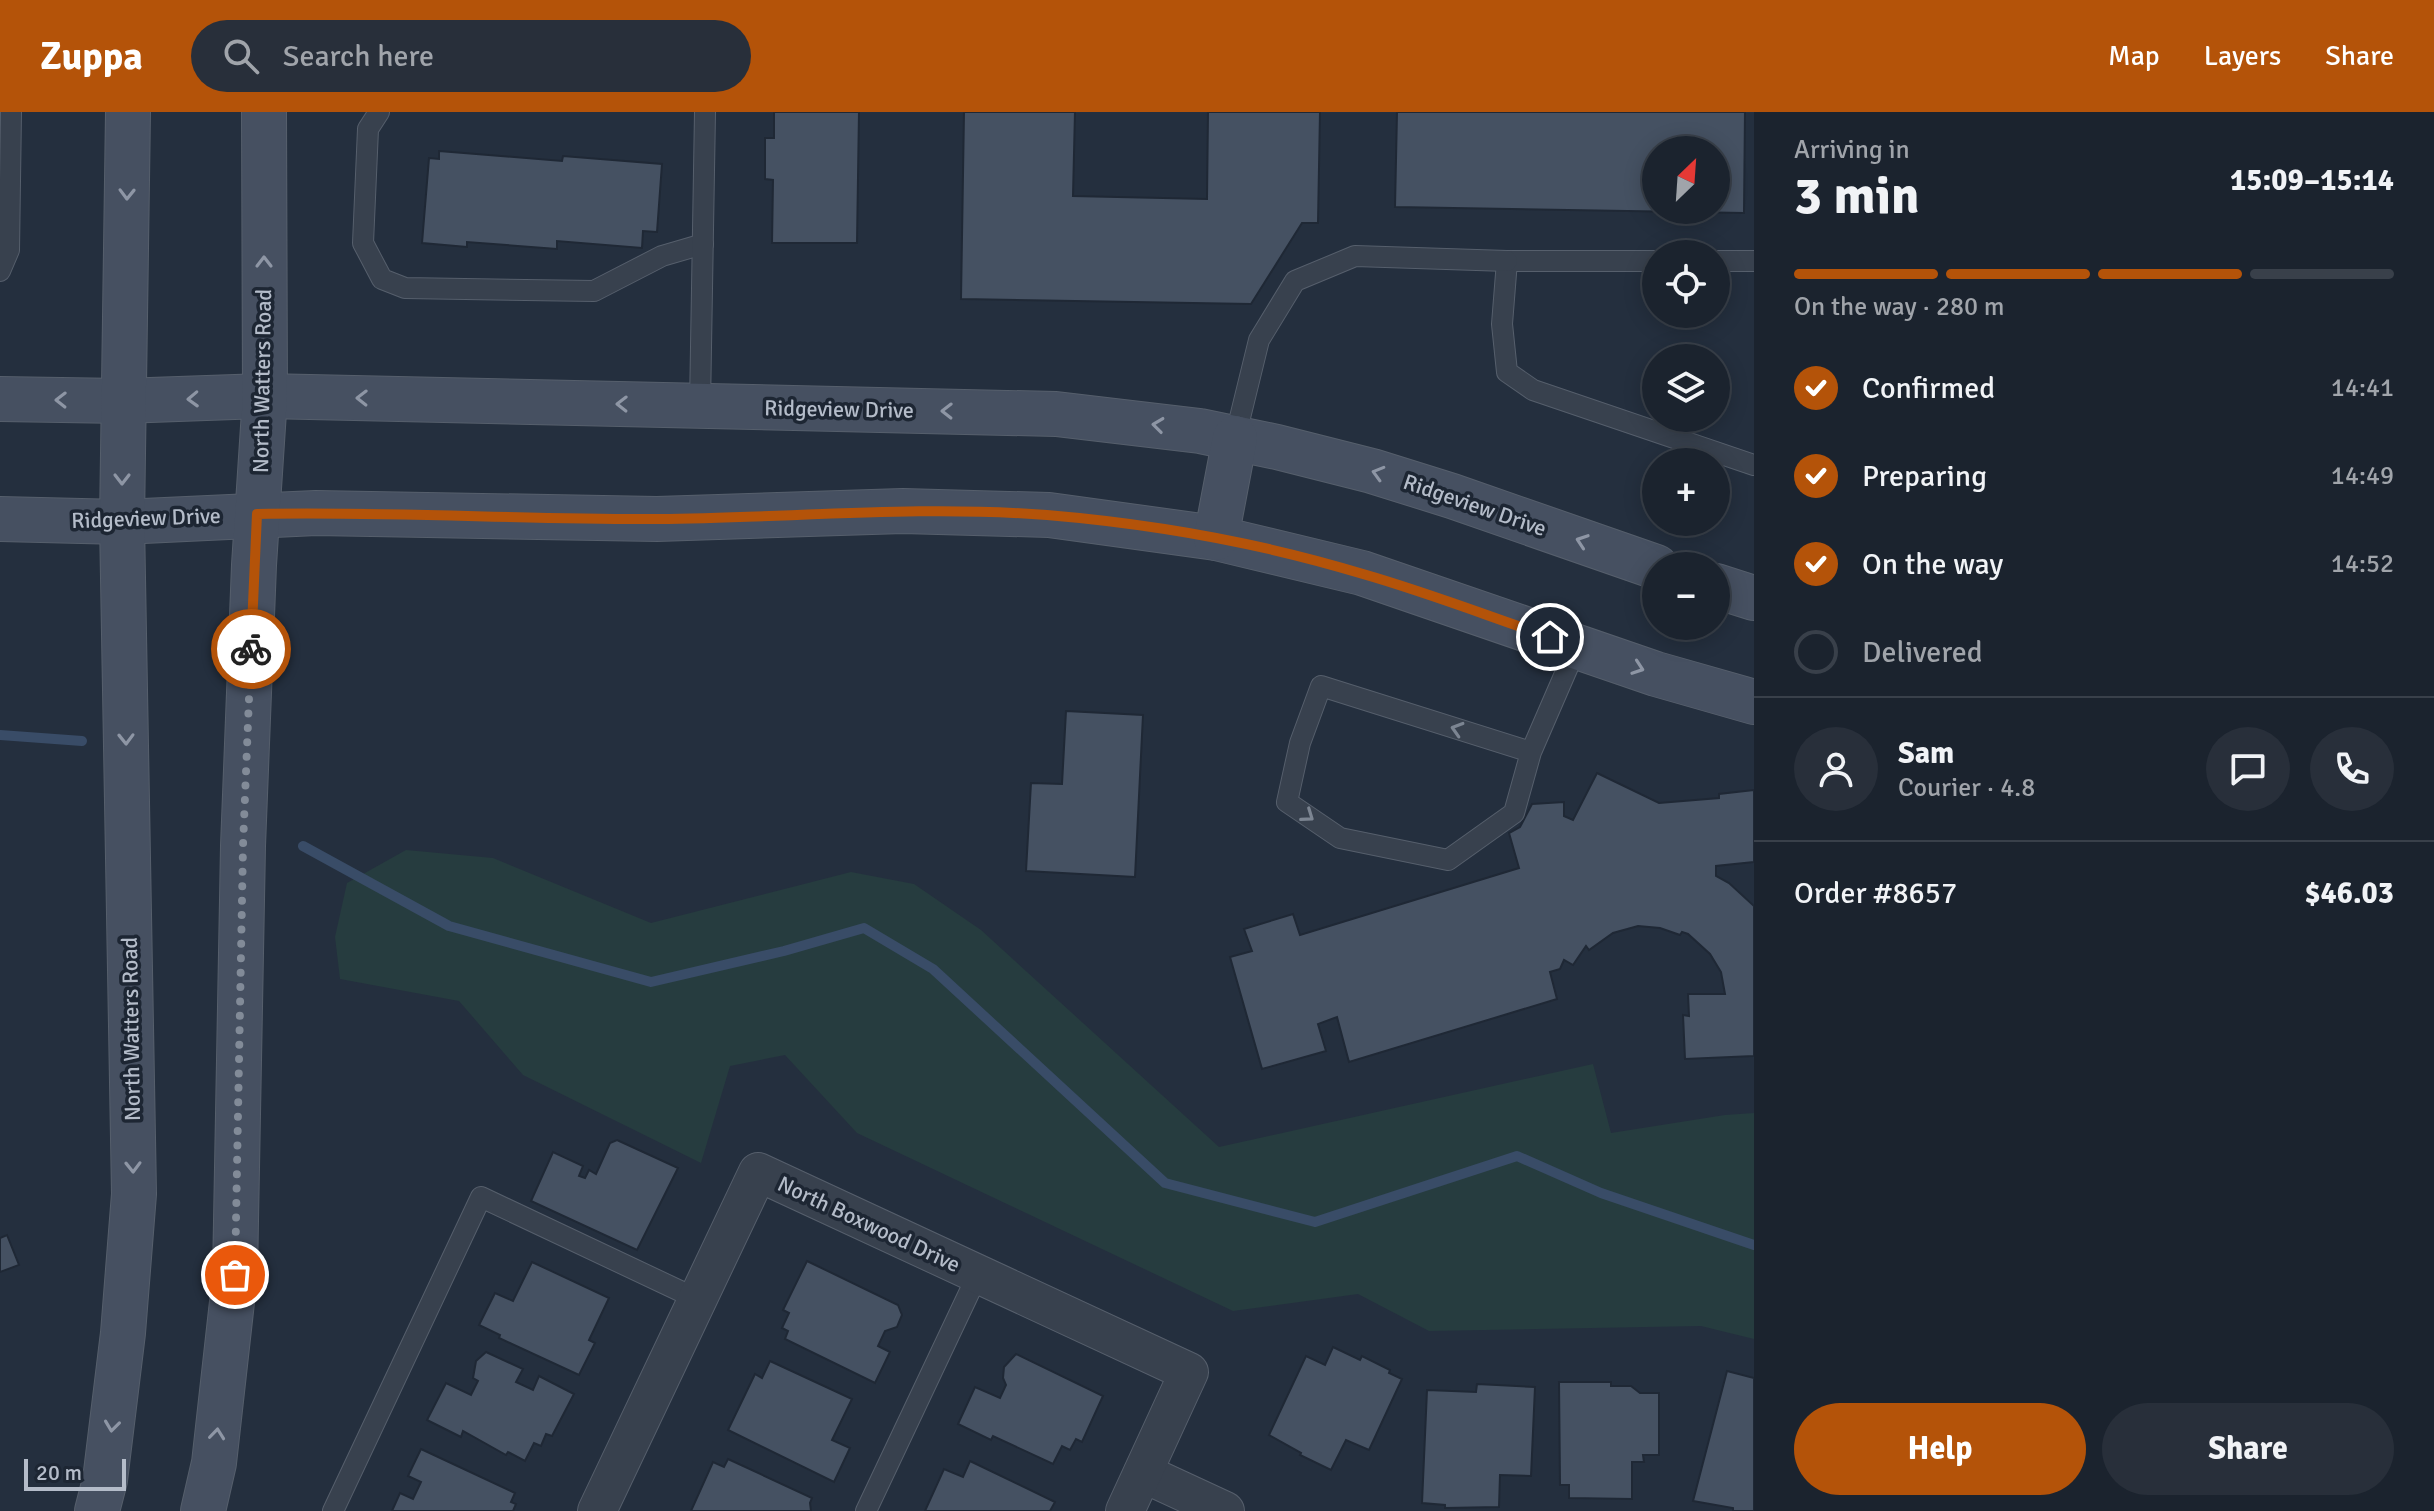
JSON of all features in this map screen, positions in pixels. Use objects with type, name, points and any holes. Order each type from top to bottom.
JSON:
[{"type":"main road","name":"North Watters Road","points":[[97,1511],[105,1480],[123,1333],[134,1194],[122,522],[128,112]]},
{"type":"main road","name":"North Watters Road","points":[[203,1511],[214,1463],[235,1275],[243,846],[265,396],[264,112]]},
{"type":"main road","name":"Ridgeview Drive","points":[[0,399],[122,401],[265,396],[1056,414],[1235,438],[1407,482],[1642,562]]},
{"type":"main road","points":[[1216,538],[1235,438]]},
{"type":"main road","name":"Ridgeview Drive","points":[[0,519],[122,522],[316,513],[657,519],[953,511],[1049,515],[1216,538],[1362,573],[1656,674],[1754,702]]},
{"type":"main road","points":[[1730,590],[1754,598]]},
{"type":"street","name":"North Boxwood Drive","points":[[597,1511],[758,1172],[1189,1372],[1143,1473]]},
{"type":"street","points":[[1125,1511],[1143,1473],[1225,1511]]},
{"type":"lane","points":[[0,271],[9,250],[11,112]]},
{"type":"lane","points":[[379,112],[368,129],[363,243],[382,279],[405,288],[594,291],[662,256],[703,244]]},
{"type":"lane","points":[[700,406],[705,112]]},
{"type":"lane","points":[[1235,438],[1259,340],[1295,281],[1355,256],[1642,261]]},
{"type":"lane","points":[[1507,261],[1502,324],[1507,372],[1533,390],[1754,465]]},
{"type":"lane","points":[[1730,261],[1754,261]]},
{"type":"lane","points":[[1531,752],[1321,686],[1300,743],[1287,802],[1340,838],[1448,860],[1514,813],[1531,752],[1577,646]]},
{"type":"lane","points":[[333,1511],[481,1197],[697,1299]]},
{"type":"lane","points":[[866,1511],[978,1274]]},
{"type":"green space","points":[[406,850],[493,858],[651,923],[851,872],[914,884],[981,930],[1219,1147],[1593,1064],[1611,1133],[1754,1113],[1754,1339],[1701,1326],[1429,1331],[1358,1294],[1233,1311],[857,1133],[785,1055],[730,1066],[701,1163],[523,1075],[459,1001],[340,979],[335,937],[347,883]]},
{"type":"building","points":[[774,112],[859,112],[857,243],[772,243],[773,180],[765,179],[765,138],[774,138]]},
{"type":"building","points":[[964,112],[1075,112],[1073,196],[1207,199],[1208,112],[1320,112],[1318,223],[1302,223],[1251,304],[961,299]]},
{"type":"building","points":[[1397,112],[1745,112],[1744,213],[1730,213],[1730,136],[1642,136],[1642,211],[1395,207]]},
{"type":"building","points":[[439,151],[562,161],[563,156],[662,164],[657,232],[643,231],[642,248],[557,241],[557,249],[467,242],[467,247],[422,243],[429,158],[439,159]]},
{"type":"building","points":[[1066,711],[1143,715],[1135,877],[1026,871],[1031,783],[1062,784]]},
{"type":"building","points":[[1597,773],[1659,803],[1719,798],[1719,794],[1754,790],[1754,862],[1716,866],[1716,876],[1729,883],[1754,906],[1754,1056],[1685,1059],[1683,1015],[1689,1016],[1688,994],[1725,994],[1721,972],[1710,954],[1688,934],[1638,926],[1613,933],[1589,950],[1586,946],[1573,965],[1564,960],[1560,969],[1550,972],[1557,999],[1349,1062],[1337,1017],[1318,1024],[1326,1051],[1262,1069],[1230,957],[1252,951],[1244,929],[1293,914],[1300,935],[1519,868],[1509,833],[1520,827],[1532,804],[1564,802],[1564,816],[1573,820]]},
{"type":"building","points":[[617,1140],[678,1168],[637,1250],[531,1201],[553,1152],[583,1166],[579,1176],[585,1178],[589,1170],[596,1174],[610,1143]]},
{"type":"building","points":[[7,1235],[19,1265],[0,1272],[0,1238]]},
{"type":"building","points":[[807,1261],[898,1305],[902,1315],[897,1327],[885,1331],[878,1346],[890,1352],[875,1383],[785,1339],[788,1331],[782,1328],[789,1313],[783,1310]]},
{"type":"building","points":[[532,1262],[609,1298],[589,1340],[595,1343],[579,1375],[499,1338],[500,1335],[479,1325],[495,1293],[513,1301]]},
{"type":"building","points":[[1333,1347],[1360,1360],[1362,1356],[1402,1379],[1369,1450],[1346,1440],[1331,1470],[1269,1435],[1306,1356],[1325,1365]]},
{"type":"building","points":[[486,1352],[523,1369],[516,1382],[533,1390],[539,1376],[574,1394],[552,1436],[546,1434],[541,1446],[534,1443],[525,1461],[508,1452],[506,1455],[463,1431],[461,1437],[427,1420],[446,1383],[471,1395],[478,1381],[473,1378],[476,1361]]},
{"type":"building","points":[[1016,1354],[1103,1396],[1082,1442],[1076,1439],[1070,1450],[1062,1446],[1053,1464],[993,1436],[991,1440],[958,1424],[975,1387],[1000,1398],[1006,1385],[1004,1367]]},
{"type":"building","points":[[770,1361],[852,1399],[832,1440],[850,1448],[834,1482],[728,1430],[755,1374],[762,1378]]},
{"type":"building","points":[[1727,1371],[1754,1378],[1754,1511],[1733,1511],[1733,1508],[1693,1501]]},
{"type":"building","points":[[1559,1382],[1611,1382],[1611,1386],[1631,1386],[1640,1393],[1659,1393],[1659,1455],[1643,1455],[1644,1462],[1632,1462],[1632,1499],[1569,1498],[1569,1485],[1560,1485]]},
{"type":"building","points":[[1477,1384],[1535,1387],[1531,1476],[1500,1475],[1499,1507],[1445,1508],[1445,1505],[1422,1503],[1427,1390],[1476,1392]]},
{"type":"building","points":[[421,1449],[515,1493],[511,1502],[516,1504],[513,1511],[392,1511],[400,1493],[413,1499],[421,1482],[408,1476]]},
{"type":"building","points":[[728,1459],[812,1498],[811,1511],[691,1511],[713,1462],[724,1467]]},
{"type":"building","points":[[970,1461],[1055,1502],[1050,1511],[925,1511],[944,1469],[963,1477]]},
{"type":"waterway","points":[[0,735],[82,741]]},
{"type":"waterway","points":[[303,846],[449,926],[651,982],[784,951],[864,928],[933,969],[1165,1183],[1315,1222],[1517,1156],[1601,1193],[1754,1245]]},
{"type":"way so far","points":[[235,1275],[243,846],[251,649]]},
{"type":"route","points":[[251,649],[257,514],[316,513],[657,519],[903,511],[1049,515],[1194,534],[1273,550],[1391,582],[1550,637]]}]
